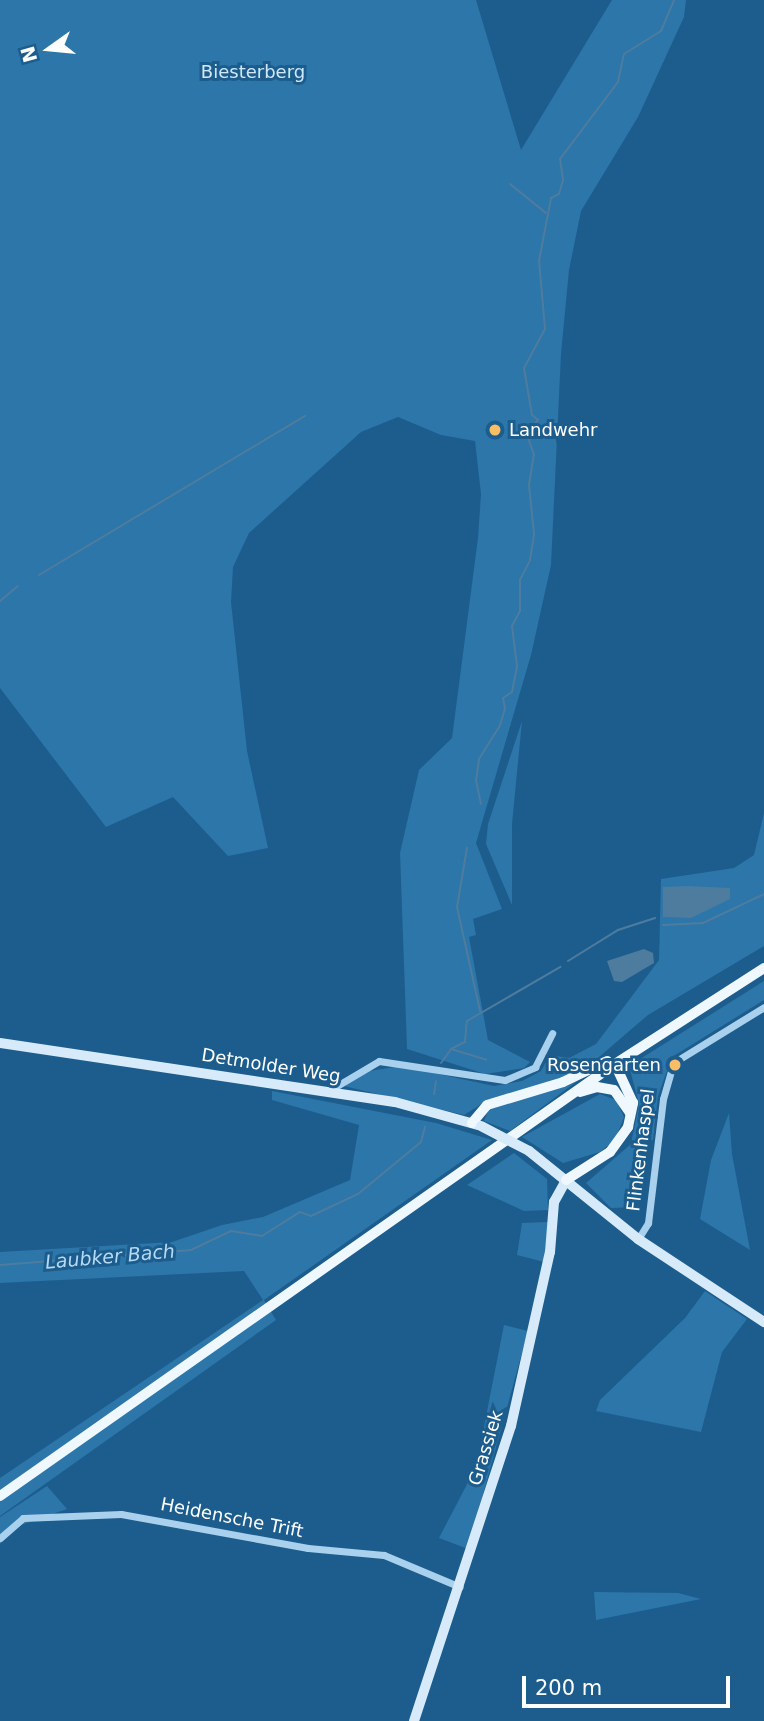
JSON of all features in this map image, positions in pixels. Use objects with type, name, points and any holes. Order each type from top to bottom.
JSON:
[{"type":"main road","points":[[0,1496],[644,1043],[764,968]]},
{"type":"main road","points":[[476,1124],[488,1105],[564,1082],[644,1043]]},
{"type":"main road","points":[[566,1180],[615,1147],[631,1116],[631,1095],[615,1064]]},
{"type":"main road","points":[[570,1096],[597,1087],[614,1090],[631,1116]]},
{"type":"street","name":"Flinkenhaspel","points":[[638,1239],[648,1223],[663,1098],[673,1063],[764,1007]]},
{"type":"street","points":[[334,1093],[335,1087],[379,1061],[505,1080],[536,1067],[552,1033]]},
{"type":"street","name":"Detmolder Weg","points":[[0,1043],[415,1106],[476,1124],[529,1151],[638,1239],[764,1321]]},
{"type":"street","name":"Grassiek","points":[[414,1721],[511,1426],[550,1252],[554,1202],[566,1180]]},
{"type":"street","name":"Heidensche Trift","points":[[0,1538],[23,1518],[121,1514],[308,1548],[384,1555],[460,1587]]},
{"type":"green space","name":"Biesterberg","points":[[0,0],[476,0],[521,150],[612,0],[686,0],[684,17],[638,117],[581,211],[569,270],[561,354],[551,565],[531,655],[476,843],[502,909],[473,919],[476,935],[469,937],[488,1040],[530,1062],[524,1068],[485,1074],[407,1049],[400,853],[419,770],[452,738],[478,538],[481,494],[475,441],[441,435],[398,417],[361,432],[249,533],[233,567],[231,602],[247,751],[268,848],[228,856],[173,797],[106,827],[0,688]]},
{"type":"green space","points":[[522,721],[512,824],[512,905],[486,844],[488,824]]},
{"type":"green space","points":[[764,813],[764,946],[648,1015],[592,1063],[564,1079],[488,1100],[464,1115],[344,1086],[363,1072],[401,1066],[494,1086],[522,1081],[541,1071],[550,1055],[569,1058],[596,1044],[659,960],[661,879],[734,868],[754,855]]},
{"type":"green space","points":[[764,981],[764,1000],[672,1057],[658,1096],[653,1140],[649,1140],[642,1155],[635,1207],[611,1208],[586,1183],[631,1144],[639,1104],[629,1066]]},
{"type":"green space","points":[[580,1079],[510,1131],[484,1121],[489,1108]]},
{"type":"green space","points":[[272,1091],[436,1123],[492,1140],[264,1300],[276,1320],[0,1516],[0,1478],[263,1300],[244,1271],[0,1283],[0,1252],[172,1242],[222,1225],[263,1217],[350,1180],[359,1125],[272,1100]]},
{"type":"green space","points":[[600,1094],[616,1100],[624,1117],[615,1140],[600,1152],[563,1163],[522,1137]]},
{"type":"green space","points":[[729,1113],[732,1154],[750,1250],[700,1219],[711,1160]]},
{"type":"green space","points":[[514,1153],[547,1179],[548,1210],[524,1211],[467,1185]]},
{"type":"green space","points":[[548,1222],[544,1262],[517,1255],[522,1223]]},
{"type":"green space","points":[[705,1291],[747,1319],[722,1352],[701,1432],[596,1411],[600,1400],[685,1318]]},
{"type":"green space","points":[[504,1325],[528,1331],[468,1549],[439,1538],[476,1467]]},
{"type":"green space","points":[[47,1486],[67,1509],[18,1526],[0,1544],[0,1517]]},
{"type":"green space","points":[[594,1592],[678,1593],[701,1599],[596,1620]]},
{"type":"shaded area","points":[[663,887],[730,888],[730,899],[691,918],[663,917]]},
{"type":"shaded area","points":[[644,949],[653,953],[654,963],[622,982],[614,981],[607,961]]},
{"type":"waterway","points":[[481,804],[476,781],[479,759],[500,725],[505,709],[503,698],[512,692],[517,666],[512,626],[520,611],[520,580],[530,560],[534,534],[529,485],[534,455],[527,435],[538,420],[532,415],[524,368],[545,329],[539,261],[551,198],[559,194],[563,180],[560,159],[618,82],[624,54],[661,31],[674,0]]},
{"type":"waterway","points":[[510,184],[546,213]]},
{"type":"waterway","points":[[39,575],[305,416]]},
{"type":"waterway","points":[[0,601],[18,586]]},
{"type":"waterway","points":[[467,848],[457,907],[480,1011]]},
{"type":"waterway","name":"Laubker Bach","points":[[663,925],[703,923],[764,894]]},
{"type":"waterway","name":"Laubker Bach","points":[[568,961],[618,930],[655,918]]},
{"type":"waterway","name":"Laubker Bach","points":[[441,1063],[451,1049],[465,1042],[467,1021],[560,967]]},
{"type":"waterway","points":[[451,1049],[486,1060]]},
{"type":"waterway","name":"Laubker Bach","points":[[434,1094],[436,1081]]},
{"type":"waterway","name":"Laubker Bach","points":[[0,1265],[191,1250],[231,1231],[262,1236],[300,1212],[311,1216],[358,1194],[421,1142],[425,1127]]},
{"type":"place","name":"Landwehr","points":[[495,430]]},
{"type":"place","name":"Rosengarten","points":[[675,1065]]}]
